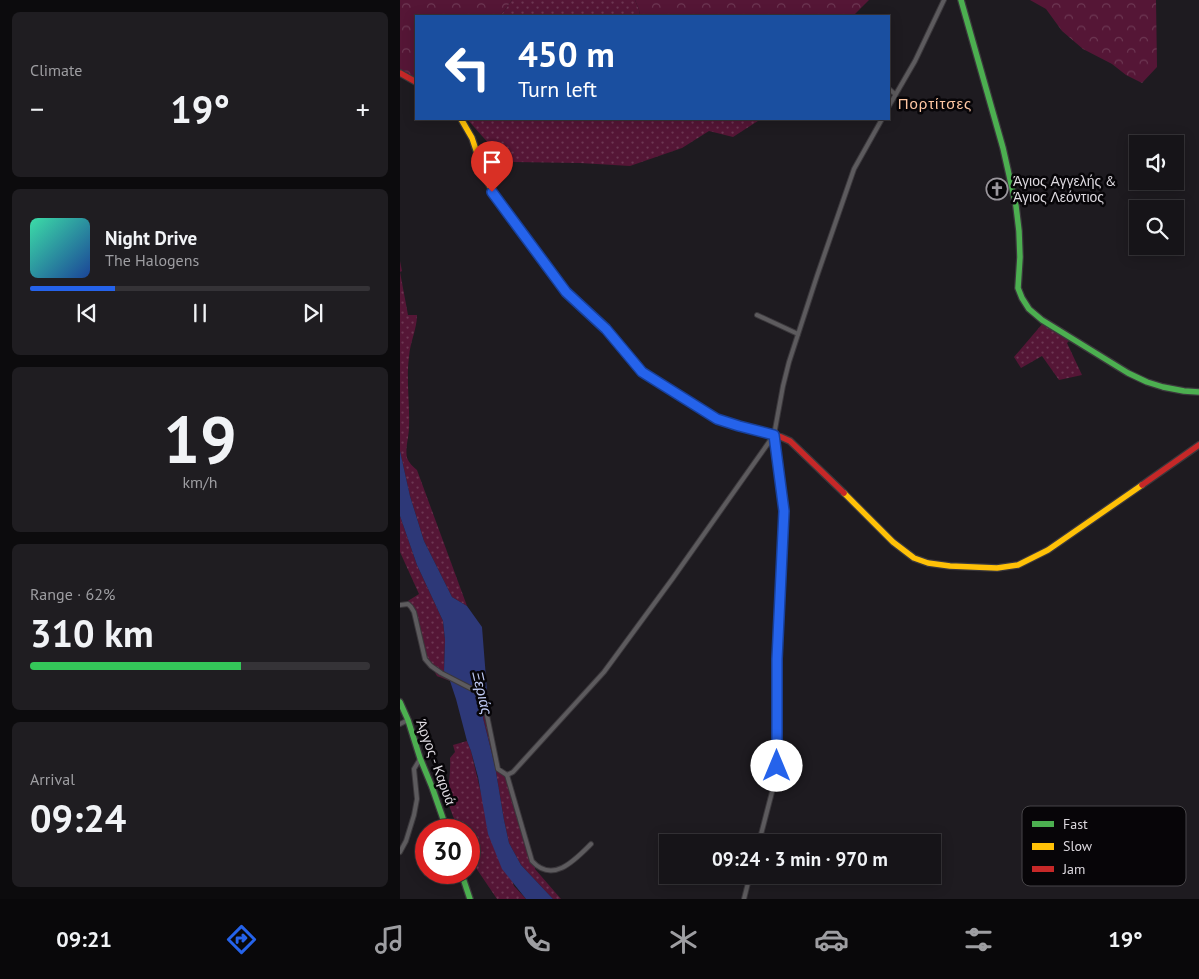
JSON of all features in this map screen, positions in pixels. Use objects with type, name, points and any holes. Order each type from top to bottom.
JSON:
[{"type":"street","points":[[890,104],[915,61],[944,0]]},
{"type":"street","points":[[961,0],[1003,148],[1014,198],[1019,230],[1018,288],[1022,298],[1029,309],[1042,320],[1128,374],[1147,382],[1184,391],[1199,392]]},
{"type":"street","points":[[400,73],[415,81]]},
{"type":"street","points":[[890,90],[895,94]]},
{"type":"street","points":[[463,120],[475,141],[487,183],[495,196],[560,285],[575,302],[606,329],[640,370],[717,419],[784,438],[796,446],[910,556],[928,563],[950,566],[992,568],[1018,565],[1048,550],[1199,446]]},
{"type":"street","points":[[760,834],[777,774],[777,659],[784,511],[774,435],[783,386],[798,334],[847,187],[861,154],[881,120]]},
{"type":"street","points":[[757,315],[798,334]]},
{"type":"street","points":[[507,775],[512,772],[604,672],[774,435]]},
{"type":"street","points":[[400,605],[408,604],[414,612],[425,658],[432,666],[483,696],[498,769],[507,775],[532,861],[543,870],[562,868],[573,861],[591,844]]},
{"type":"street","name":"Άργος - Καρυά","points":[[400,702],[443,819]]},
{"type":"street","points":[[400,724],[408,720]]},
{"type":"street","points":[[400,852],[406,841],[414,815],[416,799],[414,770],[420,758]]},
{"type":"street","points":[[465,884],[470,899]]},
{"type":"street","points":[[744,899],[748,884]]},
{"type":"green space","points":[[400,0],[512,0],[501,15],[415,15],[415,79],[400,70]]},
{"type":"green space","points":[[512,0],[635,0],[640,15],[501,15]]},
{"type":"green space","points":[[635,0],[869,0],[854,15],[640,15]]},
{"type":"green space","points":[[1030,0],[1156,0],[1157,67],[1142,83],[1126,75],[1112,64],[1083,49],[1062,31],[1046,9]]},
{"type":"green space","points":[[468,120],[759,120],[733,137],[709,131],[682,148],[630,166],[514,162],[490,145]]},
{"type":"green space","points":[[400,272],[408,315],[417,315],[408,366],[409,431],[406,451],[407,458],[417,470],[467,606],[452,597],[424,541],[410,496],[400,451]]},
{"type":"green space","points":[[1043,323],[1069,341],[1067,343],[1082,375],[1059,380],[1042,356],[1021,368],[1014,357]]},
{"type":"green space","points":[[400,516],[417,565],[443,621],[445,640],[444,671],[450,681],[437,676],[425,659],[411,607],[403,604],[419,594],[400,552]]},
{"type":"green space","points":[[485,705],[498,769],[507,775],[535,869],[561,899],[553,899],[521,865],[509,843],[495,766],[483,718]]},
{"type":"green space","points":[[467,741],[481,793],[514,886],[526,899],[497,899],[480,874],[480,819],[454,819],[448,799],[450,758],[455,752],[453,745]]},
{"type":"water","name":"Ξεριάς","points":[[400,451],[410,496],[424,541],[452,597],[467,606],[482,627],[487,691],[483,718],[495,766],[509,843],[521,865],[553,899],[526,899],[502,869],[488,834],[478,777],[471,751],[450,681],[444,671],[445,640],[443,621],[417,565],[400,516]]},
{"type":"traffic: fast","points":[[961,0],[1003,148],[1016,206],[1020,257],[1018,288],[1022,298],[1029,309],[1042,320],[1128,373],[1163,387],[1199,392]]},
{"type":"traffic: fast","points":[[400,702],[443,819]]},
{"type":"traffic: fast","points":[[465,884],[470,899]]},
{"type":"traffic: slow","points":[[462,120],[472,138],[485,177],[495,196],[566,292],[606,329],[637,367],[649,377]]},
{"type":"traffic: slow","points":[[844,493],[893,542],[914,558],[928,563],[950,566],[997,568],[1018,565],[1048,550],[1142,485]]},
{"type":"traffic: jam","points":[[400,73],[415,81]]},
{"type":"traffic: jam","points":[[649,377],[717,419],[790,441],[844,493]]},
{"type":"traffic: jam","points":[[1142,485],[1199,445]]},
{"type":"place","name":"Άγιος Αγγελής & Άγιος Λεόντιος","points":[[997,189]]},
{"type":"district","name":"Πορτίτσες","points":[[935,104]]},
{"type":"route","points":[[492,192],[566,292],[606,329],[642,372],[717,419],[774,435],[784,511],[777,659],[777,766]]}]
